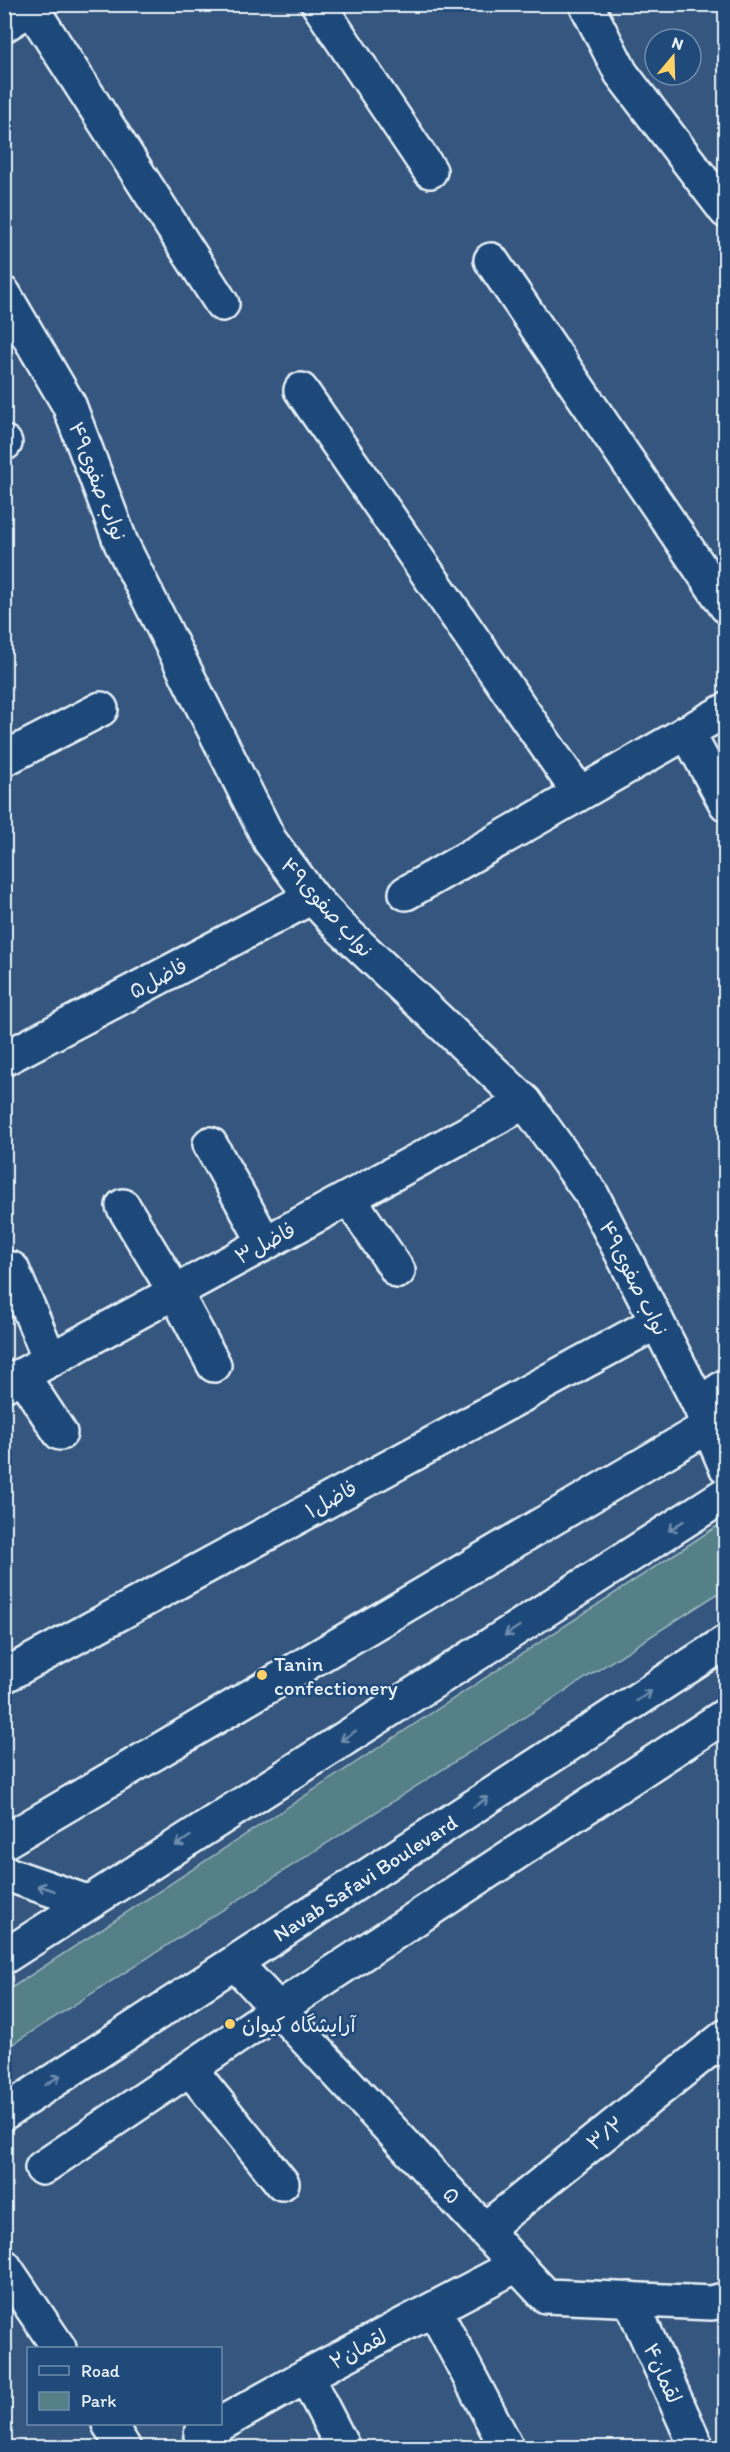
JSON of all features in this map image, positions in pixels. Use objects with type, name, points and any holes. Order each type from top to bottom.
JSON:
[{"type":"street","points":[[318,4],[430,171]]},
{"type":"street","points":[[586,4],[621,73],[726,211]]},
{"type":"street","points":[[26,11],[222,304]]},
{"type":"street","points":[[491,260],[726,606]]},
{"type":"street","name":"۴۹نواب صفوی","points":[[4,294],[69,405],[121,543],[270,841],[312,897],[340,928],[525,1102],[592,1195],[704,1415],[726,1467]]},
{"type":"street","points":[[302,390],[579,793]]},
{"type":"street","points":[[4,759],[101,708]]},
{"type":"street","points":[[406,893],[726,710]]},
{"type":"street","points":[[687,732],[726,804]]},
{"type":"street","name":"۵فاضل","points":[[4,1059],[312,897]]},
{"type":"street","name":"۳فاضل","points":[[13,1380],[525,1102]]},
{"type":"street","points":[[210,1144],[265,1243]]},
{"type":"street","points":[[349,1198],[398,1271]]},
{"type":"street","points":[[123,1206],[175,1292],[214,1365]]},
{"type":"street","points":[[12,1269],[50,1359]]},
{"type":"street","name":"۱فاضل","points":[[4,1676],[657,1322]]},
{"type":"street","points":[[13,1380],[60,1433]]},
{"type":"street","points":[[4,1842],[704,1415],[726,1386]]},
{"type":"street","points":[[4,1957],[726,1494]]},
{"type":"street","name":"Navab Safavi Boulevard","points":[[8,2116],[235,1963],[726,1642]]},
{"type":"street","points":[[42,2168],[278,2009],[726,1715]]},
{"type":"street","points":[[4,1873],[87,1902]]},
{"type":"street","name":"۵","points":[[235,1963],[546,2296],[712,2303],[726,2299]]},
{"type":"street","name":"۳/۲","points":[[484,2230],[726,2036]]},
{"type":"street","points":[[190,2069],[282,2183]]},
{"type":"street","name":"۲لقمان","points":[[222,2423],[306,2376],[517,2265]]},
{"type":"street","points":[[4,2266],[58,2347]]},
{"type":"street","name":"لقمان۴","points":[[630,2300],[697,2448]]},
{"type":"street","points":[[434,2309],[507,2448]]},
{"type":"street","points":[[306,2376],[343,2448]]},
{"type":"street","points":[[110,2425],[124,2448]]},
{"type":"street","name":"۲لقمان","points":[[201,2435],[219,2425]]},
{"type":"green space","points":[[725,1521],[725,1589],[5,2049],[5,1992]]},
{"type":"place","name":"Tanin confectionery","points":[[262,1675]]},
{"type":"place","name":"آرایشگاه کیوان","points":[[230,2024]]}]
